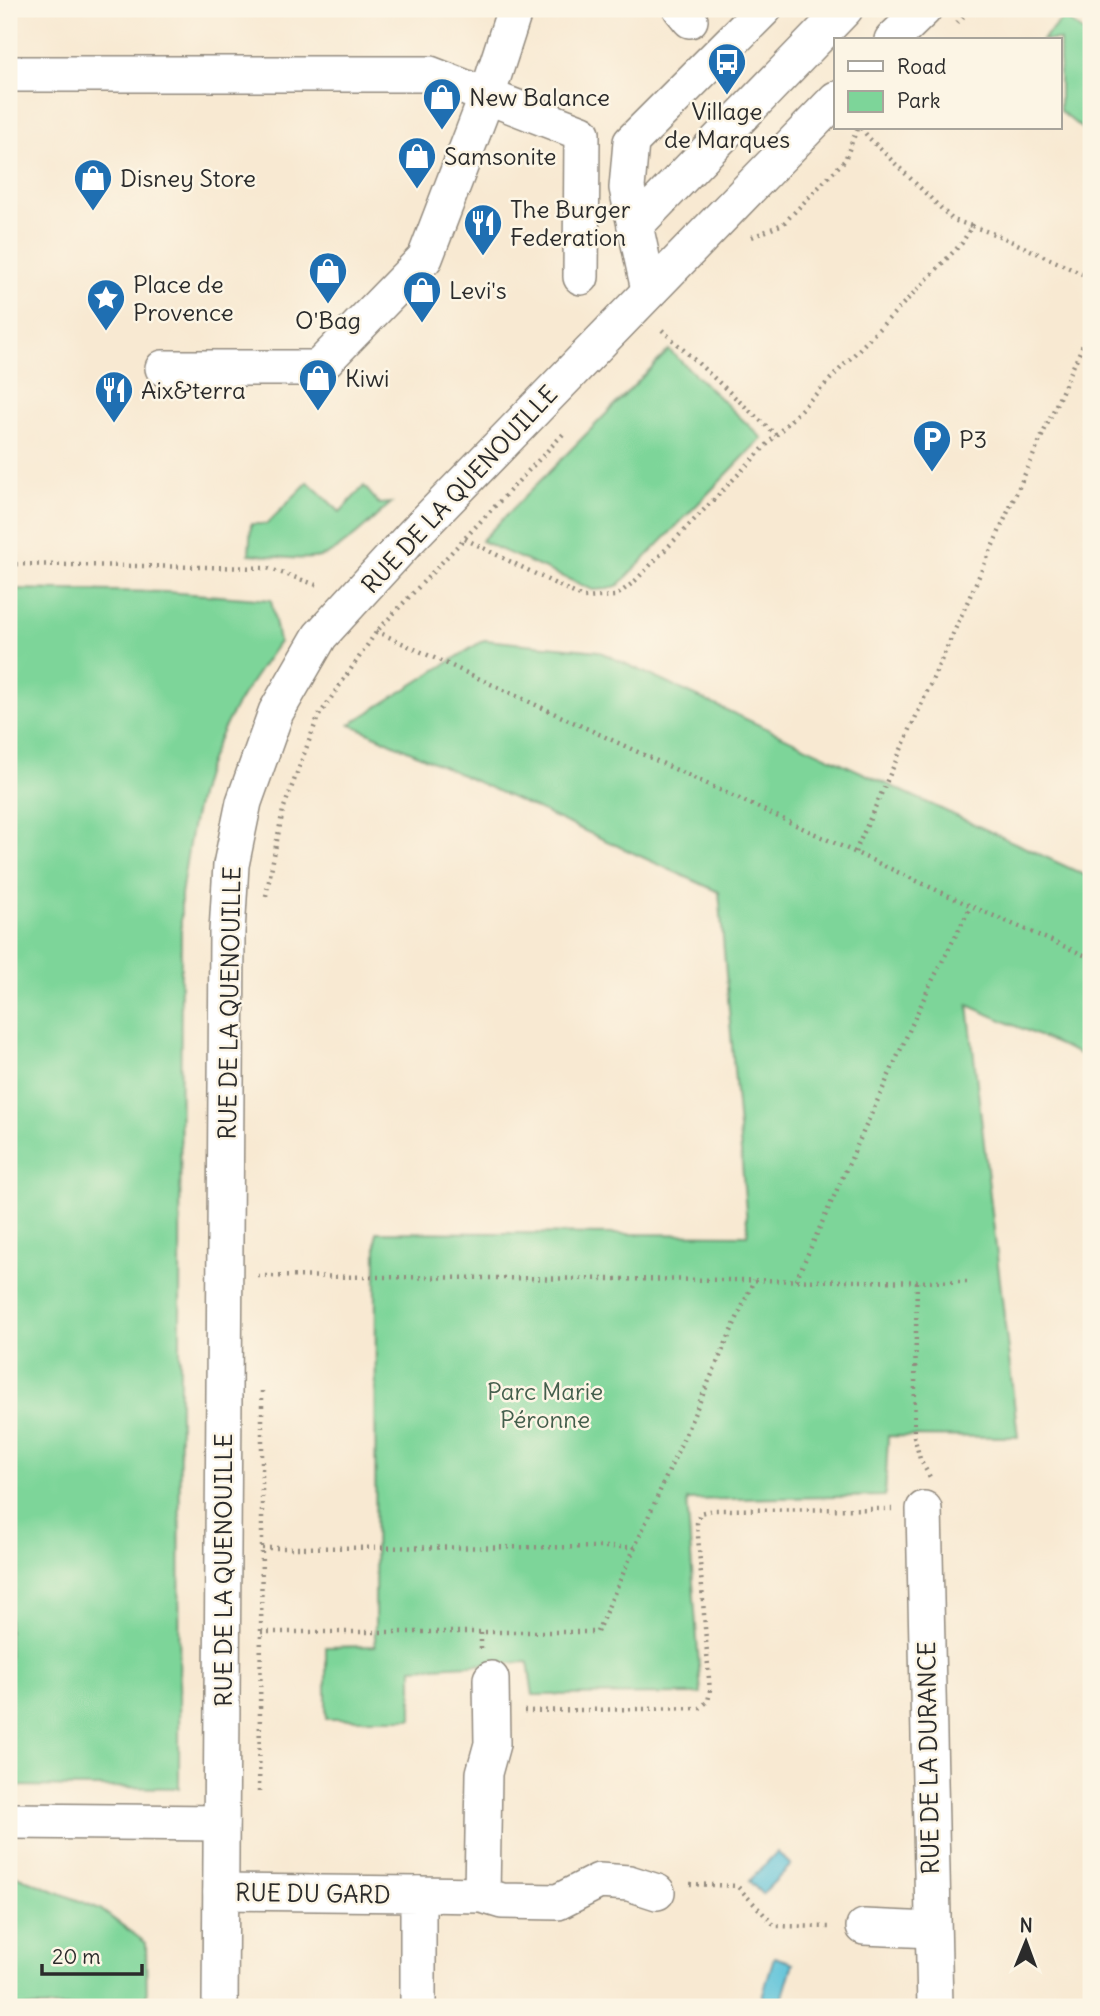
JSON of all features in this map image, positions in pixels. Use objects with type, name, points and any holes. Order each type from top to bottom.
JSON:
[{"type":"street","points":[[163,368],[318,368],[425,258],[487,96],[516,9]]},
{"type":"street","points":[[649,290],[626,188],[631,142],[764,9]]},
{"type":"street","points":[[635,226],[845,9]]},
{"type":"street","points":[[894,38],[924,9]]},
{"type":"street","points":[[9,74],[430,74],[582,133],[581,277]]},
{"type":"street","name":"RUE DE LA QUENOUILLE","points":[[220,2007],[227,945],[231,865],[244,802],[276,712],[320,636],[410,538],[834,101]]},
{"type":"street","name":"RUE DE LA DURANCE","points":[[927,1494],[935,2007]]},
{"type":"street","points":[[482,1895],[484,1773],[492,1744],[491,1695]]},
{"type":"street","points":[[9,1821],[221,1823]]},
{"type":"street","points":[[418,1894],[482,1895],[502,1901],[558,1902],[599,1881],[629,1883],[657,1892]]},
{"type":"street","name":"RUE DU GARD","points":[[221,1892],[418,1894],[418,2007]]},
{"type":"street","points":[[864,1927],[932,1930]]},
{"type":"path","points":[[747,239],[783,224],[845,160],[858,130]]},
{"type":"path","points":[[861,130],[953,220],[1002,237],[1091,278]]},
{"type":"path","points":[[465,539],[584,598],[616,596],[635,581],[962,243],[972,226]]},
{"type":"path","points":[[652,340],[671,320]]},
{"type":"path","points":[[855,852],[1091,327]]},
{"type":"path","points":[[662,330],[776,435]]},
{"type":"path","points":[[265,900],[284,810],[317,717],[377,631],[566,431]]},
{"type":"path","points":[[9,564],[267,568],[319,585]]},
{"type":"path","points":[[377,631],[971,906],[1091,958]]},
{"type":"path","points":[[796,1280],[929,986],[971,906]]},
{"type":"path","points":[[226,1276],[967,1282]]},
{"type":"path","points":[[261,1632],[597,1632],[754,1280]]},
{"type":"path","points":[[491,1695],[701,1708],[708,1701],[710,1692],[697,1523],[700,1513],[927,1494],[914,1436],[916,1282]]},
{"type":"path","points":[[262,1548],[635,1547]]},
{"type":"path","points":[[657,1892],[688,1884],[737,1886],[775,1926],[864,1927]]},
{"type":"green space","points":[[1064,17],[1091,38],[1091,136],[1062,113],[1062,38],[1044,38]]},
{"type":"green space","points":[[669,350],[762,438],[619,585],[593,590],[481,541]]},
{"type":"green space","points":[[308,482],[340,512],[364,486],[379,504],[391,503],[351,539],[326,555],[299,558],[249,554],[251,524],[267,524]]},
{"type":"green space","points":[[9,589],[166,592],[271,600],[279,642],[238,703],[210,760],[194,817],[181,895],[179,1788],[9,1786]]},
{"type":"green space","name":"Parc Marie Péronne","points":[[484,640],[598,651],[1091,878],[1091,1059],[968,1005],[1018,1437],[888,1436],[885,1496],[687,1500],[701,1694],[533,1695],[528,1662],[412,1668],[412,1719],[326,1719],[326,1647],[375,1646],[376,1232],[748,1235],[719,892],[350,724]]},
{"type":"green space","points":[[9,1873],[100,1909],[146,1943],[147,2007],[9,2007]]},
{"type":"water","points":[[777,1852],[791,1865],[762,1894],[749,1881]]},
{"type":"water","points":[[774,1957],[793,1963],[781,2003],[762,1997]]},
{"type":"place","name":"Village de Marques","points":[[727,96]]},
{"type":"place","name":"New Balance","points":[[442,131]]},
{"type":"place","name":"Samsonite","points":[[417,190]]},
{"type":"place","name":"Disney Store","points":[[93,212]]},
{"type":"place","name":"The Burger Federation","points":[[483,257]]},
{"type":"place","name":"O'Bag","points":[[328,305]]},
{"type":"place","name":"Levi's","points":[[422,324]]},
{"type":"place","name":"Place de Provence","points":[[106,332]]},
{"type":"place","name":"Kiwi","points":[[318,412]]},
{"type":"place","name":"Aix&terra","points":[[114,424]]},
{"type":"place","name":"P3","points":[[932,473]]}]
